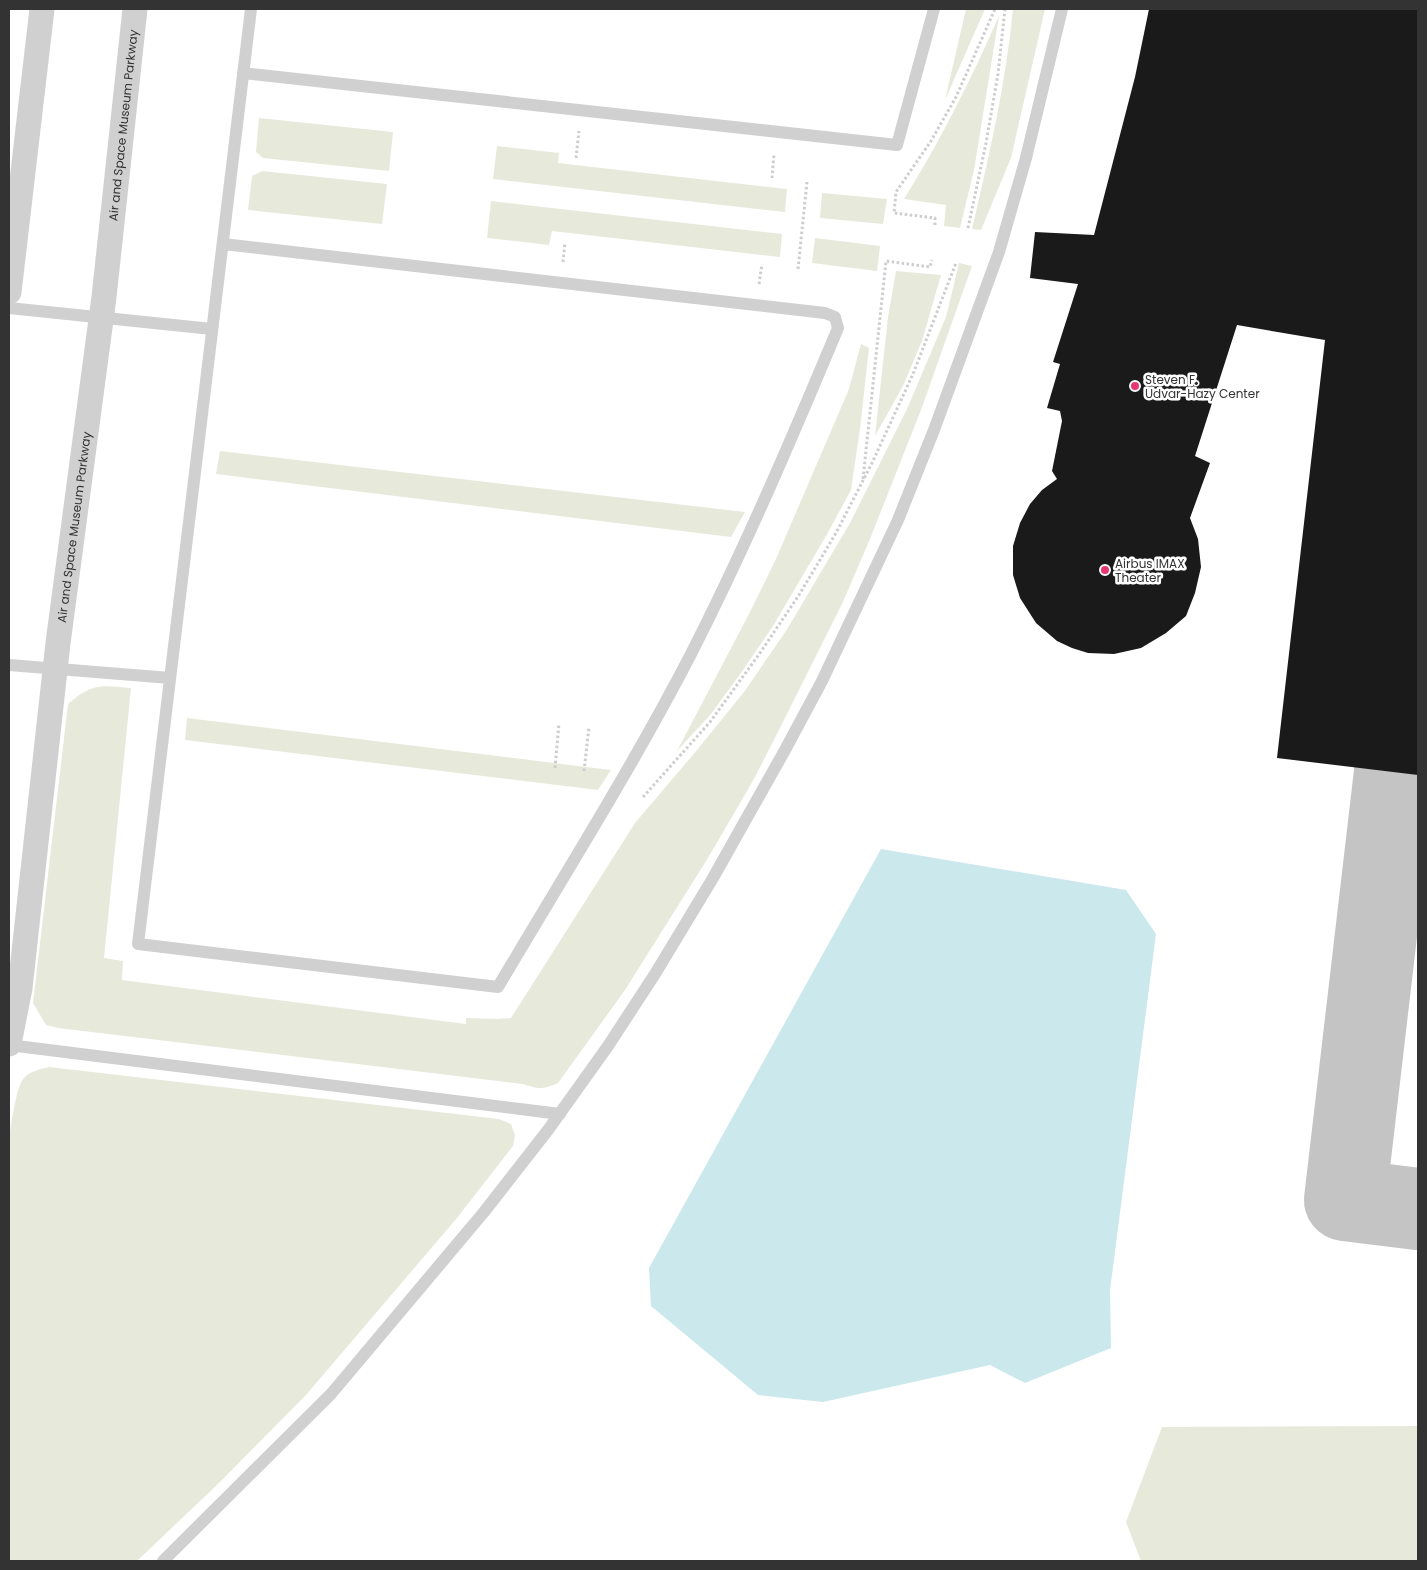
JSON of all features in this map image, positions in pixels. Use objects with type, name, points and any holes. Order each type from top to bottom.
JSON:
[{"type":"street","points":[[9,292],[42,9]]},
{"type":"street","name":"Air and Space Museum Parkway","points":[[9,1044],[20,988],[55,668],[101,317],[135,9]]},
{"type":"lane","points":[[223,244],[825,313],[835,317],[838,328],[797,425],[730,575],[690,655],[648,734],[498,987],[138,944],[251,9]]},
{"type":"lane","points":[[243,73],[897,145],[934,9]]},
{"type":"lane","points":[[163,1561],[331,1394],[484,1212],[560,1114],[614,1038],[713,878],[786,750],[822,681],[898,520],[934,430],[996,260],[1026,158],[1062,9]]},
{"type":"lane","points":[[9,308],[212,329]]},
{"type":"lane","points":[[9,665],[170,678]]},
{"type":"lane","points":[[9,1044],[560,1114]]},
{"type":"path","points":[[935,225],[935,218],[894,213],[896,192],[931,141],[956,96],[995,9]]},
{"type":"path","points":[[968,228],[998,74],[1005,9]]},
{"type":"path","points":[[798,269],[807,182]]},
{"type":"path","points":[[862,483],[886,261],[930,267],[932,260]]},
{"type":"path","points":[[643,797],[710,722],[799,595],[827,548],[862,483],[913,374],[956,263]]},
{"type":"path","points":[[555,768],[559,724]]},
{"type":"path","points":[[584,771],[590,727]]},
{"type":"shaded area","points":[[966,9],[985,9],[945,100]]},
{"type":"shaded area","points":[[1013,9],[1045,9],[1011,158],[981,230],[972,229],[991,147]]},
{"type":"shaded area","points":[[999,16],[974,170],[960,228],[944,226],[946,205],[904,199],[955,109]]},
{"type":"shaded area","points":[[259,118],[393,132],[389,171],[263,158],[256,152]]},
{"type":"shaded area","points":[[497,146],[559,153],[558,163],[787,189],[785,212],[493,179]]},
{"type":"shaded area","points":[[262,171],[387,184],[382,224],[248,210],[252,176]]},
{"type":"shaded area","points":[[822,193],[887,199],[883,224],[820,218]]},
{"type":"shaded area","points":[[491,201],[782,234],[780,257],[552,231],[549,245],[487,238]]},
{"type":"shaded area","points":[[815,238],[880,246],[877,271],[812,263]]},
{"type":"shaded area","points":[[959,263],[972,266],[921,410],[842,604],[754,779],[708,858],[625,990],[558,1083],[544,1088],[537,1088],[523,1084],[58,1028],[46,1025],[33,1003],[68,704],[84,692],[104,686],[131,688],[104,958],[123,961],[122,980],[466,1024],[466,1018],[511,1018],[635,823],[744,692],[786,631],[850,523],[907,409],[946,317]]},
{"type":"shaded area","points":[[896,271],[941,275],[922,341],[903,386],[875,436],[888,317]]},
{"type":"shaded area","points":[[861,344],[869,348],[851,490],[773,626],[711,714],[677,751],[776,559],[849,389]]},
{"type":"shaded area","points":[[220,451],[745,512],[731,537],[216,474]]},
{"type":"shaded area","points":[[187,718],[611,770],[598,790],[185,740]]},
{"type":"shaded area","points":[[49,1067],[499,1119],[511,1124],[515,1135],[513,1146],[457,1218],[306,1395],[220,1482],[137,1561],[9,1561],[9,1136],[21,1082],[29,1074]]},
{"type":"shaded area","points":[[1418,1426],[1418,1561],[1141,1561],[1126,1522],[1162,1427]]},
{"type":"water","points":[[881,849],[1126,890],[1156,934],[1110,1290],[1111,1348],[1025,1383],[990,1365],[823,1402],[758,1395],[651,1306],[649,1268]]},
{"type":"building","name":"Steven F. Udvar-Hazy Center","points":[[1149,9],[1418,9],[1418,775],[1277,758],[1325,340],[1237,325],[1195,456],[1210,463],[1190,518],[1198,539],[1201,567],[1195,593],[1186,616],[1166,633],[1141,648],[1114,654],[1088,653],[1057,641],[1036,623],[1020,598],[1013,575],[1013,546],[1020,523],[1030,504],[1042,490],[1057,479],[1052,471],[1062,421],[1060,411],[1047,408],[1060,364],[1053,362],[1078,284],[1030,278],[1035,232],[1094,235],[1135,77]]},
{"type":"taxiway","points":[[1395,772],[1345,1200],[1418,1209]]},
{"type":"place","name":"Steven F. Udvar-Hazy Center","points":[[1135,386]]},
{"type":"place","name":"Airbus IMAX Theater","points":[[1105,570]]}]
